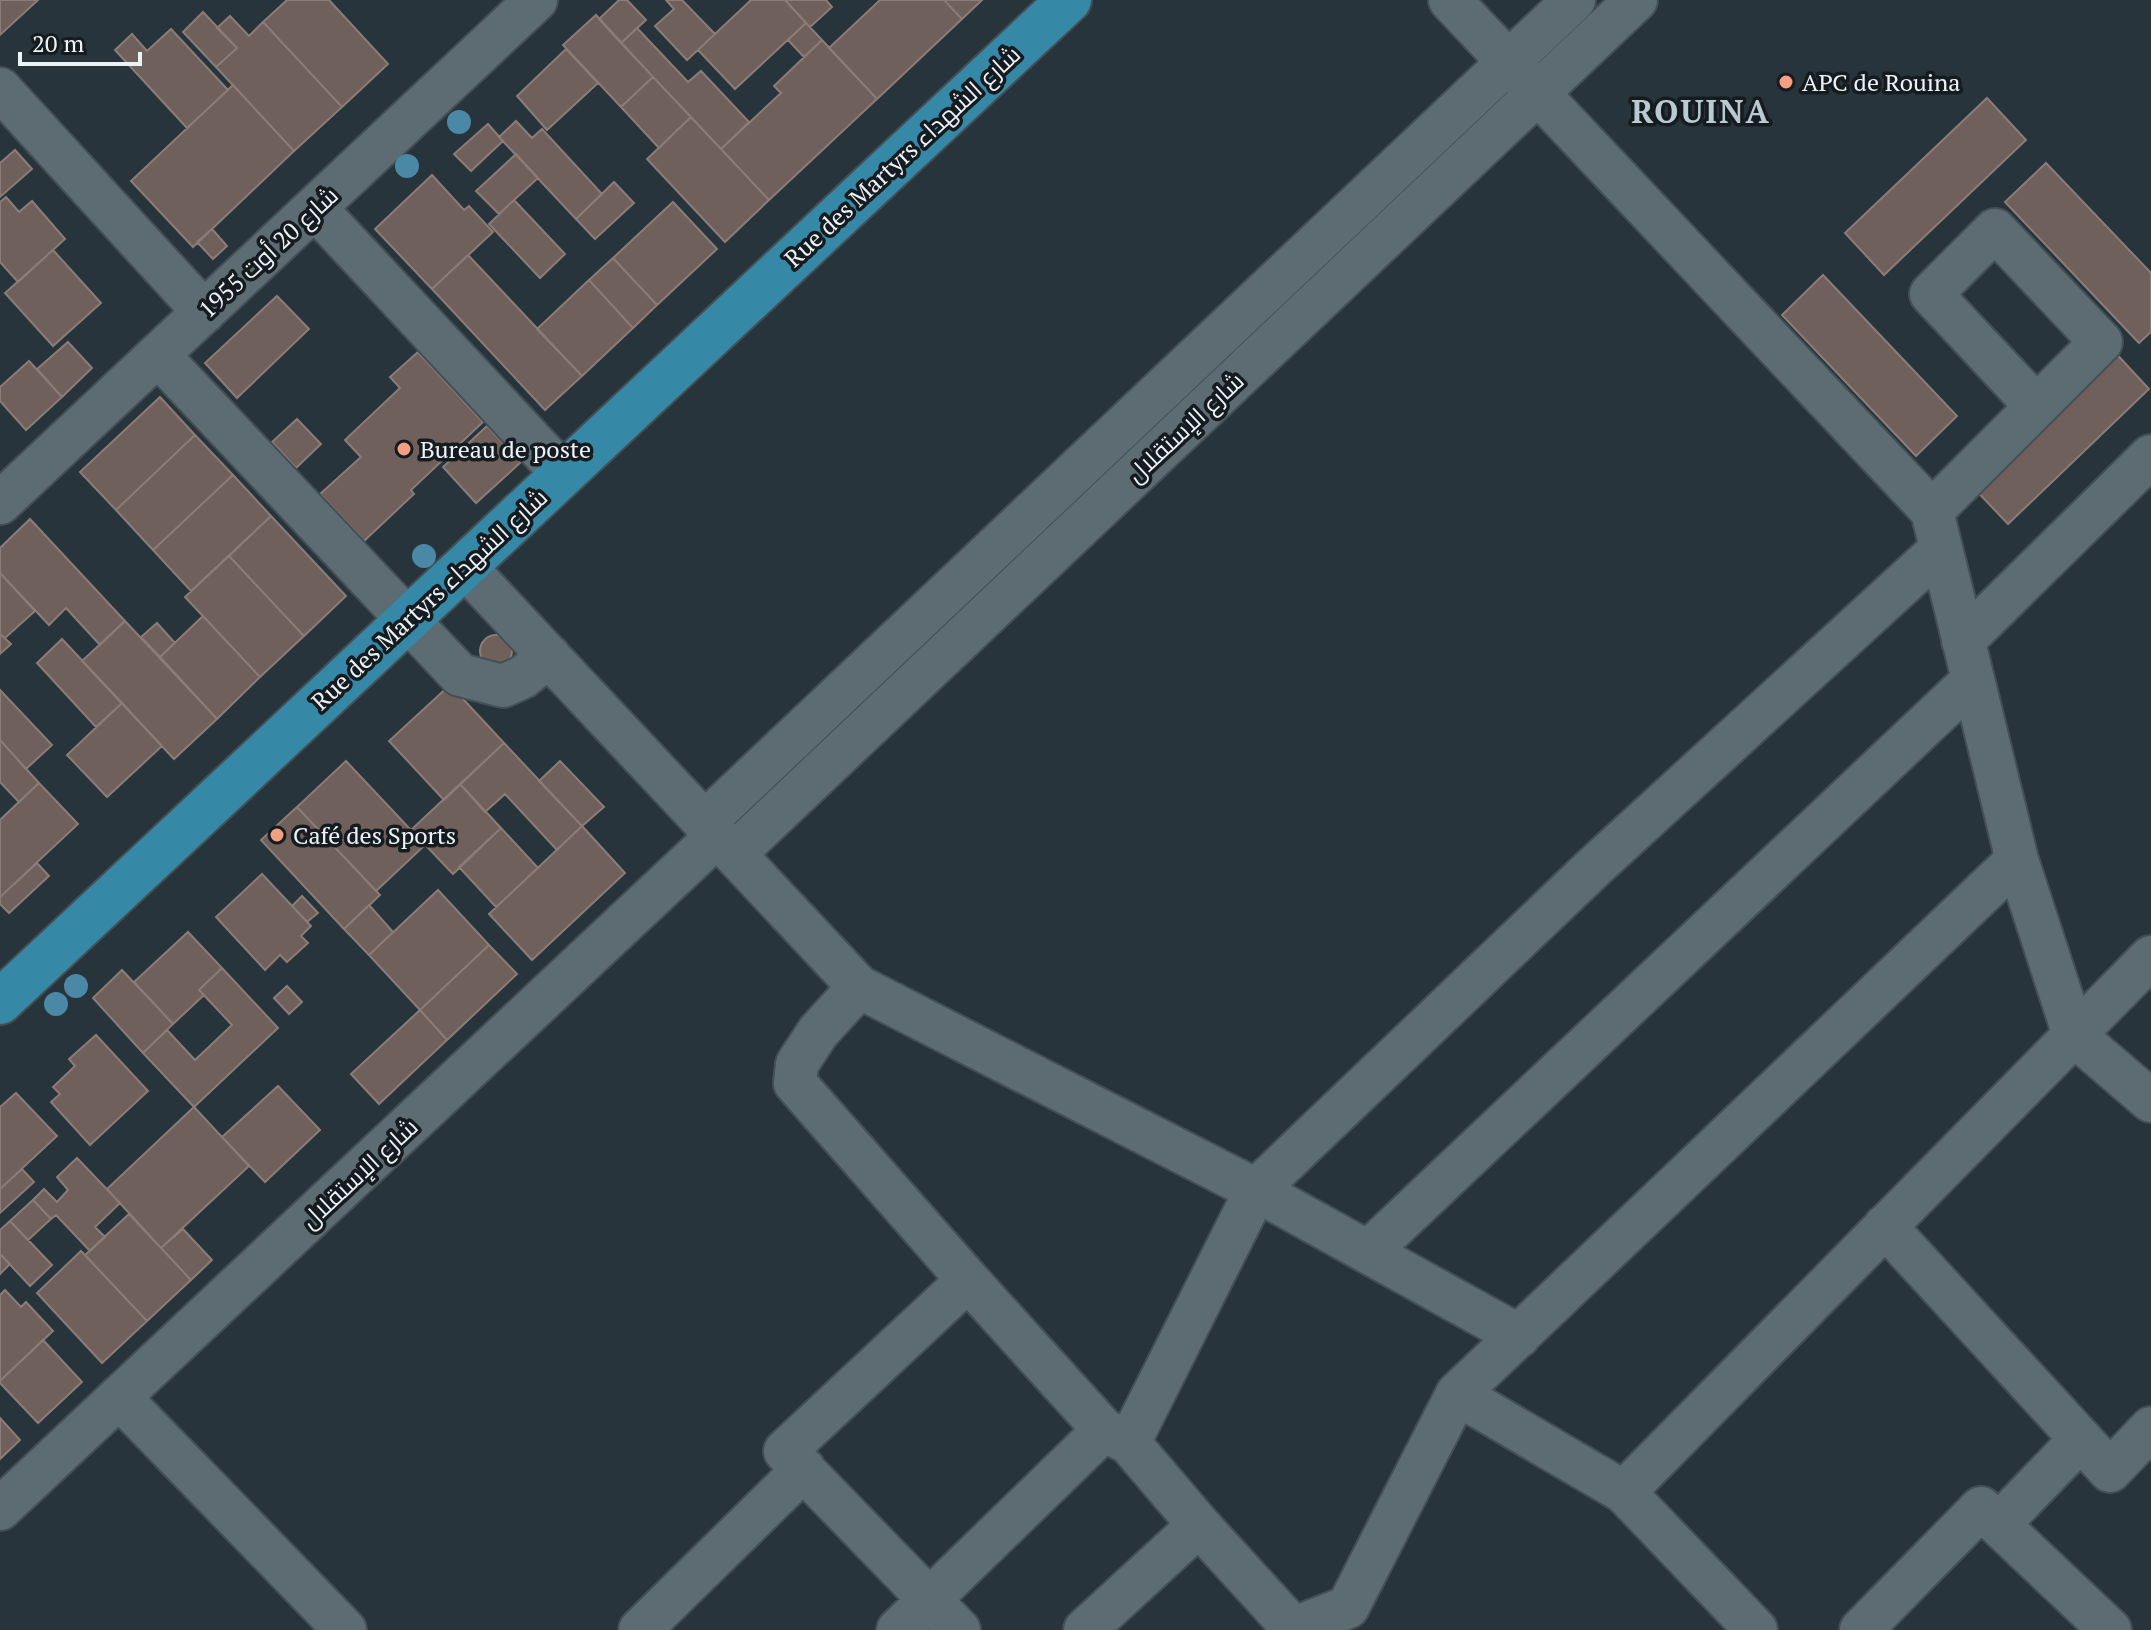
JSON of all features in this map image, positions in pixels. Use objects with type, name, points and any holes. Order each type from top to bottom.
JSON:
[{"type":"main road","name":"Rue des Martyrs شارع الشهداء","points":[[0,1002],[1069,0]]},
{"type":"street","name":"شارع 20 أوت 1955","points":[[0,503],[536,0]]},
{"type":"street","points":[[1450,0],[1937,530],[2017,860],[2074,1035],[2151,1101]]},
{"type":"street","name":"شارع الإستقلال","points":[[718,838],[1574,0]]},
{"type":"street","name":"شارع الإستقلال","points":[[0,1509],[718,838],[1538,94],[1636,0]]},
{"type":"street","points":[[0,89],[204,312]]},
{"type":"street","points":[[315,208],[563,474]]},
{"type":"street","points":[[158,355],[460,675],[503,686],[523,677],[549,656]]},
{"type":"street","points":[[898,1630],[1117,1437],[1256,1190],[1593,868],[1937,530],[2036,406]]},
{"type":"street","points":[[1368,1252],[1968,660],[2151,456]]},
{"type":"street","points":[[465,567],[859,987],[1256,1190],[1519,1336]]},
{"type":"street","points":[[859,987],[818,1032],[797,1064],[795,1083],[968,1280],[1199,1525],[1291,1629],[1348,1607],[1457,1394],[2017,860]]},
{"type":"street","points":[[1624,1492],[2151,957]]},
{"type":"street","points":[[1885,1226],[2110,1471],[2151,1428]]},
{"type":"street","points":[[959,1630],[785,1451],[968,1280]]},
{"type":"street","points":[[1457,1394],[1624,1492],[1756,1630]]},
{"type":"street","points":[[119,1397],[345,1630]]},
{"type":"street","points":[[1999,1524],[2081,1439]]},
{"type":"street","points":[[640,1630],[804,1469]]},
{"type":"street","points":[[1861,1630],[1981,1508],[2110,1630]]},
{"type":"street","points":[[1085,1630],[1199,1525]]},
{"type":"building","points":[[0,0],[38,0],[0,35]]},
{"type":"building","points":[[287,0],[329,0],[388,64],[342,107],[263,22]]},
{"type":"building","points":[[619,0],[627,0],[646,20],[621,43],[599,19]]},
{"type":"building","points":[[666,0],[682,0],[715,34],[687,60],[655,26],[674,9]]},
{"type":"building","points":[[751,0],[785,0],[806,23],[735,89],[698,50]]},
{"type":"building","points":[[785,0],[826,0],[832,7],[810,27]]},
{"type":"building","points":[[880,0],[944,0],[962,19],[877,99],[829,48]]},
{"type":"building","points":[[944,0],[982,0],[962,19]]},
{"type":"building","points":[[203,12],[237,48],[216,67],[183,32]]},
{"type":"building","points":[[596,15],[653,77],[621,107],[563,45]]},
{"type":"building","points":[[230,16],[249,36],[263,22],[342,107],[294,151],[216,67],[237,48],[217,28]]},
{"type":"building","points":[[806,23],[822,40],[804,57],[788,40]]},
{"type":"building","points":[[637,28],[688,82],[701,71],[749,122],[721,149],[621,43]]},
{"type":"building","points":[[171,29],[228,90],[187,128],[115,50],[132,34],[147,51]]},
{"type":"building","points":[[822,40],[877,99],[769,200],[721,149],[781,93],[774,86]]},
{"type":"building","points":[[566,49],[598,83],[547,130],[517,96]]},
{"type":"building","points":[[653,77],[691,117],[659,148],[621,107]]},
{"type":"building","points":[[233,85],[294,151],[193,247],[131,181]]},
{"type":"building","points":[[1987,98],[2026,140],[1884,275],[1845,233]]},
{"type":"building","points":[[691,117],[769,200],[725,242],[647,159]]},
{"type":"building","points":[[516,121],[532,138],[542,129],[602,194],[576,219],[499,137]]},
{"type":"building","points":[[488,124],[503,141],[471,171],[454,154]]},
{"type":"building","points":[[15,150],[32,169],[0,197],[0,163]]},
{"type":"building","points":[[516,154],[538,178],[499,214],[476,191]]},
{"type":"building","points":[[2046,163],[2151,273],[2151,332],[2139,343],[2005,202]]},
{"type":"building","points":[[432,175],[464,210],[469,206],[493,232],[432,289],[375,229]]},
{"type":"building","points":[[614,182],[634,203],[595,239],[576,219]]},
{"type":"building","points":[[6,197],[19,212],[32,201],[65,239],[18,282],[0,262],[0,202]]},
{"type":"building","points":[[514,200],[565,254],[540,278],[489,224]]},
{"type":"building","points":[[673,202],[717,249],[657,305],[613,258]]},
{"type":"building","points":[[212,229],[227,246],[213,259],[197,242]]},
{"type":"building","points":[[53,250],[101,303],[53,346],[5,293]]},
{"type":"building","points":[[468,255],[582,376],[545,410],[432,289]]},
{"type":"building","points":[[613,258],[657,305],[633,328],[589,280]]},
{"type":"building","points":[[1823,275],[1957,416],[1916,456],[1782,315]]},
{"type":"building","points":[[589,280],[633,328],[582,376],[537,329]]},
{"type":"building","points":[[277,296],[309,329],[237,398],[205,363]]},
{"type":"building","points":[[68,342],[92,368],[62,397],[37,369]]},
{"type":"building","points":[[2110,347],[2149,389],[2008,524],[1968,482]]},
{"type":"building","name":"Bureau de poste","points":[[418,352],[483,422],[411,490],[414,494],[364,541],[320,494],[361,457],[345,440],[400,388],[390,377]]},
{"type":"building","points":[[29,361],[62,397],[26,430],[0,401],[0,387]]},
{"type":"building","points":[[160,397],[195,435],[116,510],[80,472]]},
{"type":"building","points":[[297,419],[321,444],[296,468],[272,442]]},
{"type":"building","points":[[487,426],[521,462],[476,503],[443,467]]},
{"type":"building","points":[[195,435],[233,475],[153,550],[116,510]]},
{"type":"building","points":[[233,475],[271,516],[191,591],[153,550]]},
{"type":"building","points":[[271,516],[346,596],[304,636],[229,556]]},
{"type":"building","points":[[30,519],[125,621],[100,645],[66,608],[49,625],[0,573],[0,548]]},
{"type":"building","points":[[229,556],[304,636],[260,677],[185,597]]},
{"type":"building","points":[[0,573],[35,611],[5,638],[0,634]]},
{"type":"building","points":[[203,616],[260,677],[217,719],[160,657]]},
{"type":"building","points":[[125,621],[217,719],[174,759],[82,661]]},
{"type":"building","points":[[157,623],[175,643],[160,657],[141,637]]},
{"type":"building","points":[[0,634],[11,644],[0,654]]},
{"type":"building","points":[[496,635],[507,640],[512,651],[507,662],[496,667],[485,662],[480,651],[485,640]]},
{"type":"building","points":[[62,639],[122,703],[96,727],[37,663]]},
{"type":"building","points":[[450,685],[504,743],[444,800],[389,741]]},
{"type":"building","points":[[0,690],[52,745],[26,769],[0,740]]},
{"type":"building","points":[[122,703],[162,746],[107,797],[67,755]]},
{"type":"building","points":[[0,740],[39,783],[19,802],[0,782]]},
{"type":"building","points":[[504,743],[582,826],[557,850],[505,794],[485,812],[460,784]]},
{"type":"building","points":[[346,761],[425,845],[376,891],[297,807]]},
{"type":"building","points":[[560,761],[604,807],[582,826],[539,781]]},
{"type":"building","points":[[39,783],[78,824],[0,897],[0,820]]},
{"type":"building","points":[[460,784],[501,828],[453,874],[411,830]]},
{"type":"building","points":[[297,807],[380,895],[344,929],[261,840]]},
{"type":"building","points":[[582,826],[625,873],[532,960],[489,914]]},
{"type":"building","points":[[501,828],[538,868],[496,907],[459,867]]},
{"type":"building","points":[[37,863],[49,876],[9,913],[0,904],[0,897]]},
{"type":"building","points":[[262,874],[311,926],[301,936],[308,943],[287,962],[280,955],[265,970],[216,917]]},
{"type":"building","points":[[438,890],[489,945],[420,1010],[369,955]]},
{"type":"building","points":[[302,896],[318,913],[307,922],[292,906]]},
{"type":"building","points":[[369,905],[393,932],[369,955],[344,929]]},
{"type":"building","points":[[188,932],[222,968],[199,990],[204,995],[173,1024],[134,982]]},
{"type":"building","points":[[489,945],[517,974],[447,1040],[420,1010]]},
{"type":"building","points":[[222,968],[278,1028],[194,1107],[143,1053],[167,1030],[195,1060],[232,1025],[199,990]]},
{"type":"building","points":[[122,970],[173,1024],[143,1053],[93,998]]},
{"type":"building","points":[[287,986],[302,1002],[289,1014],[274,998]]},
{"type":"building","points":[[420,1010],[447,1040],[379,1104],[351,1074]]},
{"type":"building","points":[[96,1035],[148,1091],[90,1145],[51,1102],[60,1094],[53,1087],[75,1066],[69,1059]]},
{"type":"building","points":[[278,1086],[320,1130],[265,1182],[222,1137]]},
{"type":"building","points":[[16,1093],[57,1136],[0,1189],[0,1107]]},
{"type":"building","points":[[194,1107],[249,1166],[161,1248],[107,1189]]},
{"type":"building","points":[[77,1158],[120,1203],[95,1227],[105,1237],[90,1251],[56,1215],[51,1219],[33,1200],[44,1189],[57,1202],[68,1190],[57,1177]]},
{"type":"building","points":[[22,1169],[34,1182],[0,1213],[0,1189]]},
{"type":"building","points":[[33,1200],[51,1219],[28,1240],[10,1221]]},
{"type":"building","points":[[129,1214],[191,1280],[147,1321],[85,1255]]},
{"type":"building","points":[[10,1221],[52,1265],[30,1286],[0,1254],[0,1230]]},
{"type":"building","points":[[183,1229],[212,1260],[191,1280],[161,1248]]},
{"type":"building","points":[[81,1251],[147,1321],[102,1363],[37,1293]]},
{"type":"building","points":[[0,1254],[10,1264],[0,1274]]},
{"type":"building","points":[[5,1290],[21,1307],[26,1302],[53,1331],[0,1381],[0,1295]]},
{"type":"building","points":[[43,1340],[82,1382],[38,1423],[0,1381]]},
{"type":"building","points":[[0,1418],[20,1440],[0,1459]]},
{"type":"place","name":"APC de Rouina","points":[[1786,82]]},
{"type":"place","name":"Bureau de poste","points":[[404,449]]},
{"type":"place","name":"Café des Sports","points":[[277,835]]},
{"type":"district","name":"ROUINA","points":[[1701,111]]}]
